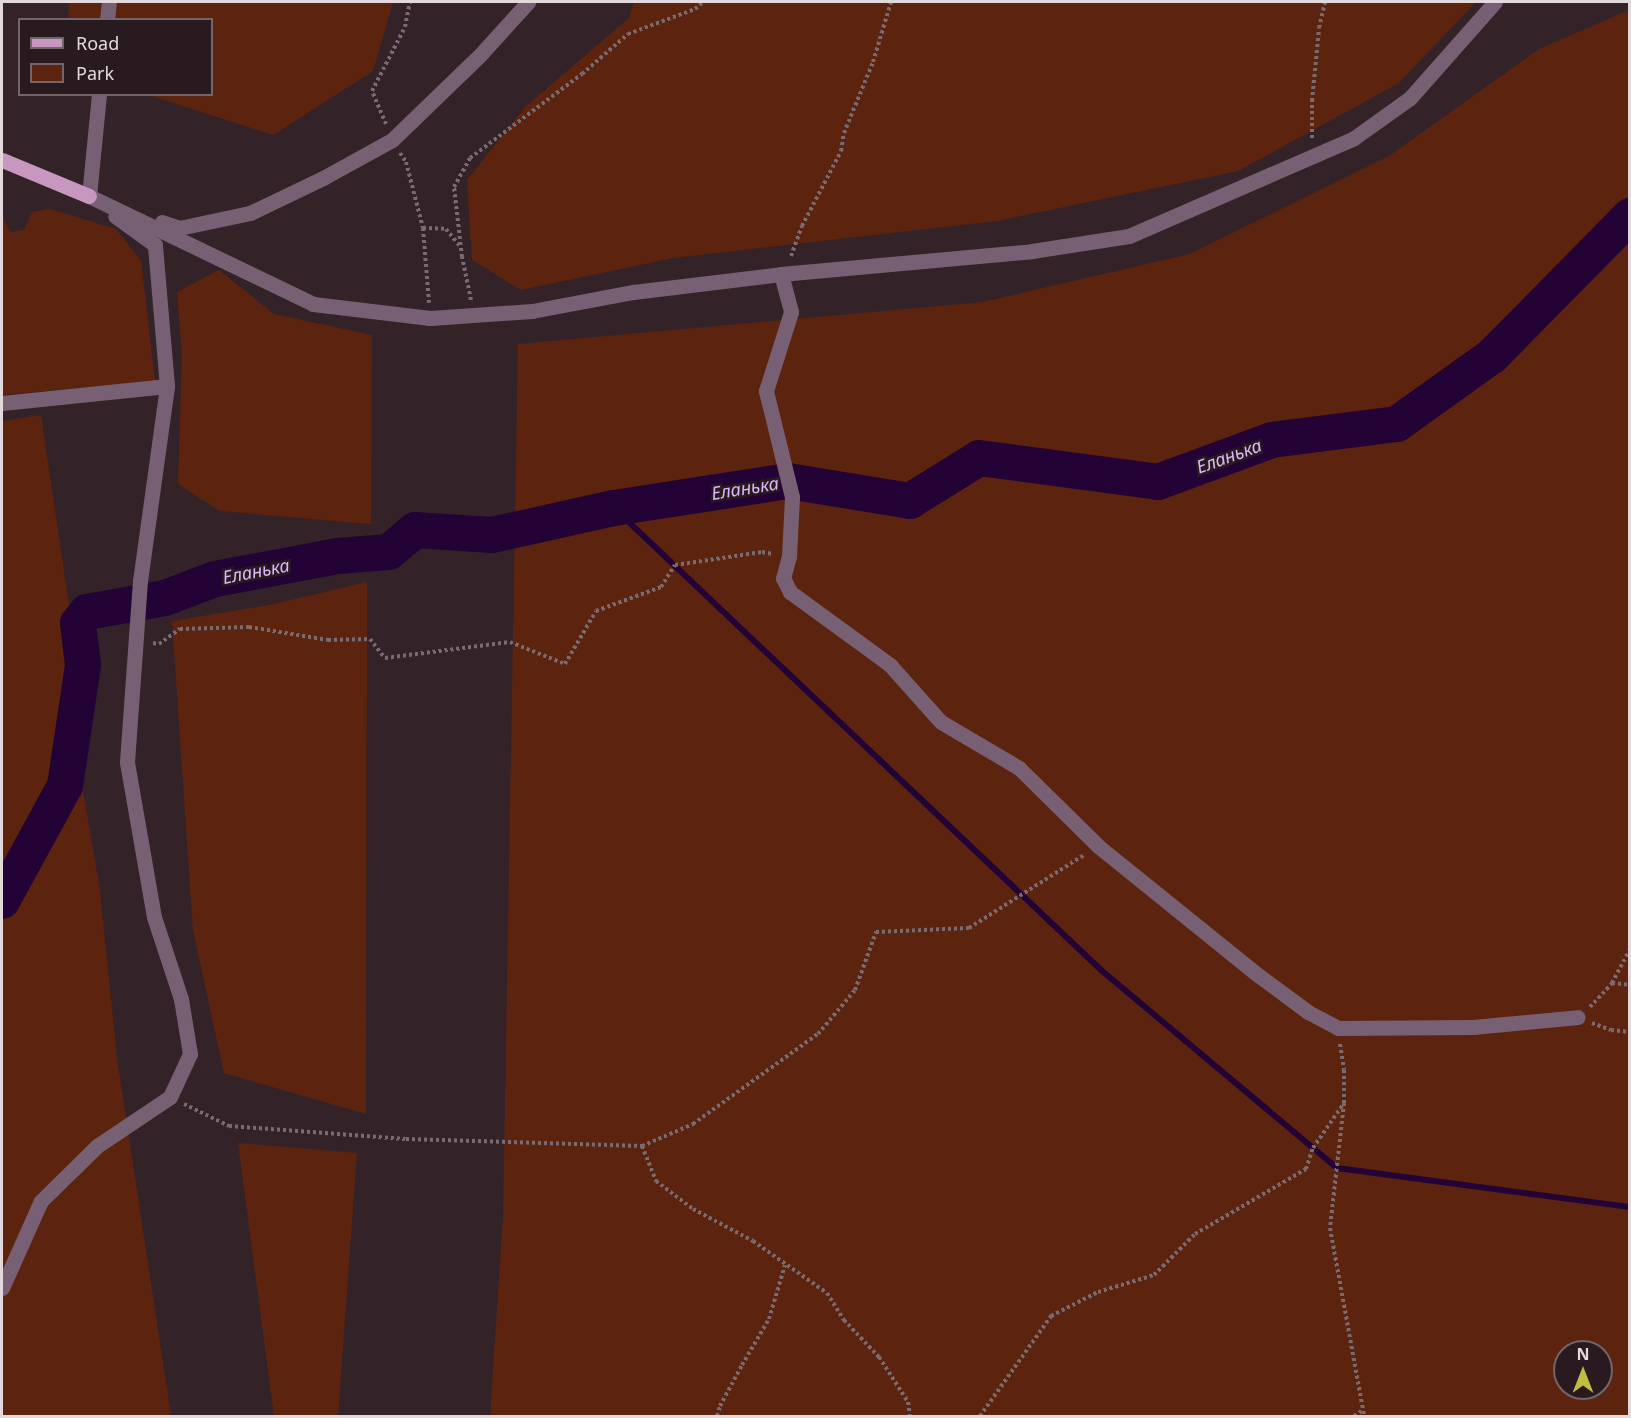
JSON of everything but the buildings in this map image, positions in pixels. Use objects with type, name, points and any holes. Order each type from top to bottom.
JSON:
[{"type":"main road","points":[[2,160],[89,196]]},
{"type":"street","points":[[107,18],[109,2]]},
{"type":"street","points":[[89,196],[179,228],[249,213],[323,178],[392,140],[480,56],[528,2]]},
{"type":"street","points":[[89,196],[314,304],[430,318],[532,311],[633,292],[781,274],[1032,250],[1129,236],[1354,138],[1410,98],[1495,2]]},
{"type":"street","points":[[89,196],[99,96]]},
{"type":"street","points":[[2,1288],[41,1201],[97,1146],[170,1097],[190,1054],[180,999],[154,917],[127,762],[138,636],[140,581],[167,386],[155,245],[89,196]]},
{"type":"street","points":[[781,274],[791,312],[766,391],[792,497],[789,556],[783,578],[790,592],[890,665],[941,722],[1019,768],[1098,846],[1258,975],[1308,1012],[1338,1028],[1473,1027],[1578,1017]]},
{"type":"street","points":[[2,403],[167,386]]},
{"type":"path","points":[[410,2],[405,27],[372,91],[392,140],[406,162],[423,228],[430,318]]},
{"type":"path","points":[[474,315],[460,246],[454,187],[470,158],[582,74],[628,34],[695,9],[703,2]]},
{"type":"path","points":[[781,274],[793,254],[806,218],[841,152],[844,133],[873,62],[891,2]]},
{"type":"path","points":[[1313,156],[1312,101],[1319,27],[1325,2]]},
{"type":"path","points":[[423,228],[446,229],[460,246]]},
{"type":"path","points":[[138,636],[159,644],[180,629],[249,627],[328,640],[370,639],[385,658],[510,642],[565,664],[596,611],[661,587],[675,565],[762,552],[789,556]]},
{"type":"path","points":[[170,1097],[229,1126],[406,1139],[642,1146],[693,1124],[818,1034],[855,990],[876,932],[969,928],[1098,846]]},
{"type":"path","points":[[1629,949],[1601,998],[1578,1017],[1611,1030],[1629,1032]]},
{"type":"path","points":[[1612,982],[1629,985]]},
{"type":"path","points":[[1338,1028],[1344,1070],[1344,1103],[1330,1228],[1364,1416]]},
{"type":"path","points":[[981,1416],[1051,1316],[1098,1292],[1154,1275],[1195,1234],[1306,1169],[1313,1148],[1344,1103]]},
{"type":"path","points":[[642,1146],[656,1181],[693,1209],[753,1241],[785,1266],[827,1293],[844,1320],[879,1357],[908,1402],[910,1416]]},
{"type":"path","points":[[717,1416],[742,1365],[770,1319],[785,1266]]},
{"type":"path","points":[[1354,1416],[1363,1410]]},
{"type":"green space","points":[[69,2],[393,2],[373,71],[273,135],[152,96],[213,96],[213,18],[68,18]]},
{"type":"green space","points":[[634,2],[1476,2],[1399,83],[1238,171],[997,221],[673,258],[521,290],[472,260],[467,180],[525,107],[629,18]]},
{"type":"green space","points":[[1629,10],[1629,1416],[490,1416],[503,1217],[518,344],[983,302],[1190,254],[1389,156],[1539,49]]},
{"type":"green space","points":[[50,209],[116,229],[141,261],[155,381],[2,395],[2,214],[10,232],[24,230],[32,212]]},
{"type":"green space","points":[[219,270],[274,314],[372,335],[371,524],[220,511],[178,484],[182,355],[177,292]]},
{"type":"green space","points":[[41,415],[70,612],[70,713],[100,891],[117,1058],[171,1416],[2,1416],[2,421]]},
{"type":"green space","points":[[367,582],[366,1114],[224,1073],[193,930],[172,621],[270,605]]},
{"type":"green space","points":[[238,1143],[357,1153],[338,1416],[274,1416]]},
{"type":"waterway","name":"Еланька","points":[[2,901],[65,786],[83,665],[78,623],[87,612],[165,598],[215,579],[338,556],[389,552],[415,530],[492,535],[614,508],[788,481],[910,501],[979,458],[1158,482],[1272,440],[1397,424],[1492,356],[1630,216]]},
{"type":"waterway","points":[[614,508],[1101,970],[1337,1168],[1630,1207]]}]
